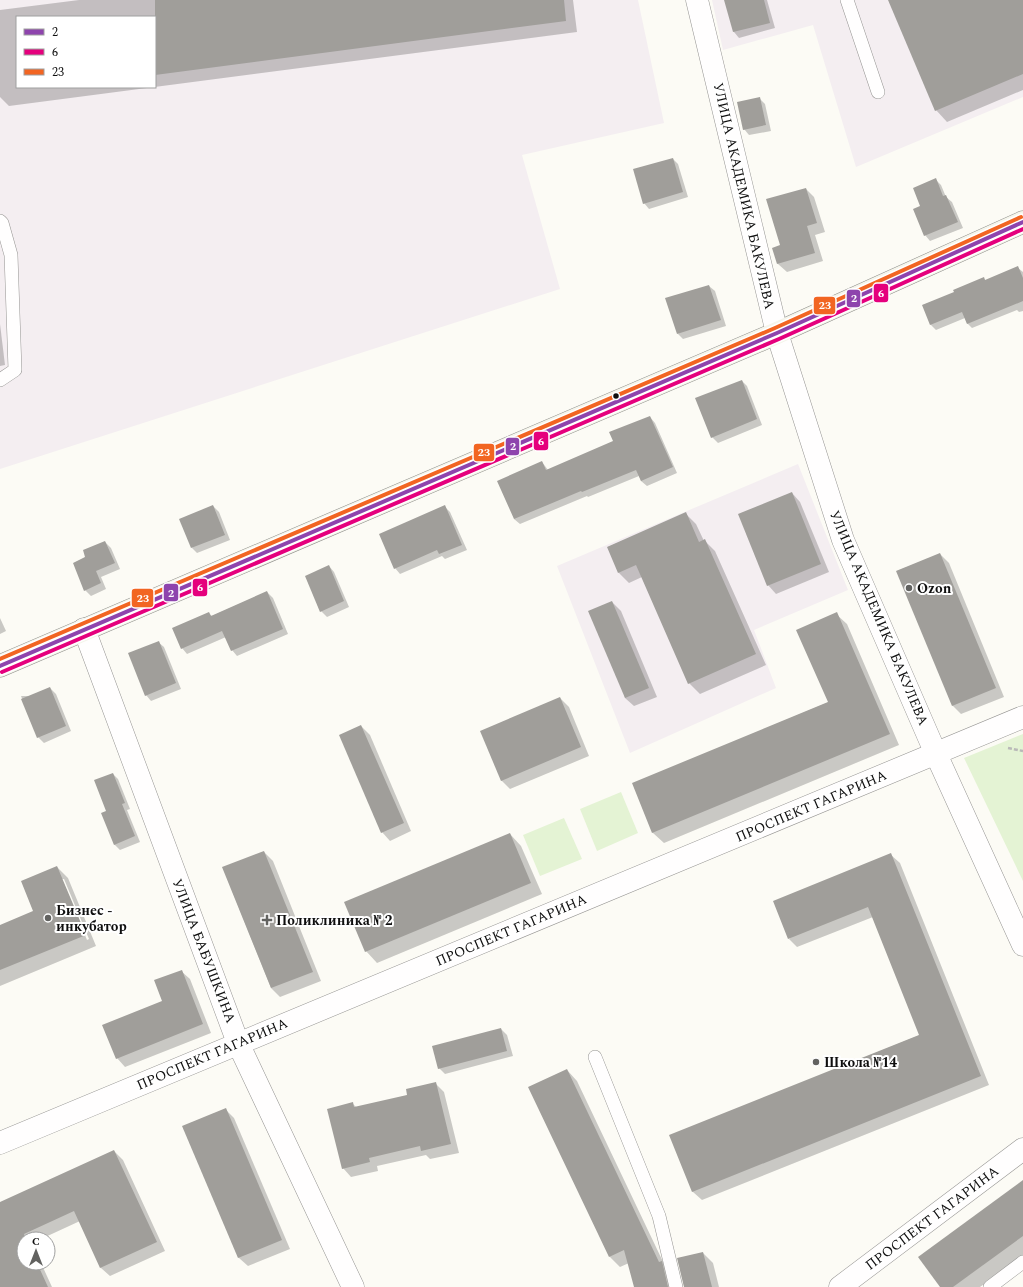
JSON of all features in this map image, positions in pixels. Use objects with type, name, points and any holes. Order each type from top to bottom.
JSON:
[{"type":"street","name":"УЛИЦА АКАДЕМИКА БАКУЛЕВА","points":[[697,0],[777,333],[843,540],[936,754],[1023,945]]},
{"type":"street","points":[[0,666],[777,333],[1023,222]]},
{"type":"street","name":"УЛИЦА БАБУШКИНА","points":[[84,629],[238,1043],[353,1287]]},
{"type":"street","name":"ПРОСПЕКТ ГАГАРИНА","points":[[0,1143],[1023,717]]},
{"type":"street","name":"ПРОСПЕКТ ГАГАРИНА","points":[[840,1287],[1023,1149]]},
{"type":"lane","points":[[847,0],[878,92]]},
{"type":"lane","points":[[0,220],[11,255],[15,370],[0,380]]},
{"type":"lane","points":[[595,1057],[659,1216],[676,1287]]},
{"type":"lane","points":[[990,1287],[1023,1262]]},
{"type":"shaded area","points":[[0,0],[638,0],[664,123],[522,155],[560,289],[0,469]]},
{"type":"shaded area","points":[[712,0],[1023,0],[1023,97],[856,167],[813,25],[723,50]]},
{"type":"shaded area","points":[[798,464],[848,590],[754,630],[776,688],[630,753],[557,566]]},
{"type":"green space","points":[[1023,734],[1023,881],[964,758]]},
{"type":"green space","points":[[621,792],[638,833],[597,851],[580,809]]},
{"type":"green space","points":[[564,818],[582,859],[540,876],[523,835]]},
{"type":"building","points":[[155,0],[564,0],[566,21],[156,75]]},
{"type":"building","points":[[724,0],[764,0],[770,23],[733,32]]},
{"type":"building","points":[[888,0],[1023,0],[1023,74],[935,111]]},
{"type":"building","points":[[760,97],[766,125],[743,130],[737,102]]},
{"type":"building","points":[[673,158],[683,192],[643,204],[633,169]]},
{"type":"building","points":[[936,178],[943,196],[946,195],[958,222],[924,236],[913,209],[920,206],[913,188]]},
{"type":"building","points":[[806,188],[817,223],[807,226],[815,253],[777,264],[772,248],[780,245],[766,199]]},
{"type":"building","points":[[1018,266],[1023,278],[1023,301],[967,324],[962,312],[930,325],[922,305],[954,292],[953,290],[984,277],[985,280]]},
{"type":"building","points":[[709,285],[721,320],[677,334],[665,298]]},
{"type":"building","points":[[742,380],[757,419],[711,438],[695,398]]},
{"type":"building","points":[[650,416],[673,467],[641,481],[636,470],[514,519],[497,481],[542,461],[546,470],[613,441],[609,432]]},
{"type":"building","points":[[792,492],[821,564],[767,586],[738,514]]},
{"type":"building","points":[[213,505],[225,535],[191,548],[179,519]]},
{"type":"building","points":[[445,505],[462,545],[439,554],[437,550],[394,569],[379,534]]},
{"type":"building","points":[[686,512],[699,542],[705,539],[756,654],[688,684],[636,565],[618,573],[607,547]]},
{"type":"building","points":[[105,541],[115,563],[96,571],[101,583],[84,591],[73,563],[85,557],[83,550]]},
{"type":"building","points":[[940,553],[996,688],[952,706],[896,571]]},
{"type":"building","points":[[329,565],[344,601],[320,612],[305,576]]},
{"type":"building","points":[[267,591],[283,629],[231,651],[222,631],[181,649],[172,628],[209,612],[211,616]]},
{"type":"building","points":[[612,601],[649,688],[625,698],[588,611]]},
{"type":"building","points":[[837,612],[890,734],[652,833],[632,783],[828,702],[796,630]]},
{"type":"building","points":[[159,641],[176,683],[145,696],[128,653]]},
{"type":"building","points":[[50,687],[66,726],[37,738],[21,699]]},
{"type":"building","points":[[560,697],[581,747],[501,781],[480,731]]},
{"type":"building","points":[[361,725],[404,823],[381,833],[339,735]]},
{"type":"building","points":[[113,773],[125,803],[122,804],[135,836],[114,845],[101,813],[106,811],[94,780]]},
{"type":"building","points":[[510,833],[531,883],[365,952],[344,902]]},
{"type":"building","name":"Поликлиника № 2","points":[[264,851],[313,972],[271,988],[222,867]]},
{"type":"building","name":"Школа №14","points":[[891,853],[981,1076],[692,1192],[669,1135],[919,1035],[868,907],[788,939],[773,901]]},
{"type":"building","name":"Бизнес - инкубатор","points":[[57,866],[86,935],[0,970],[0,925],[33,911],[21,881]]},
{"type":"building","points":[[182,970],[203,1024],[116,1059],[102,1025],[162,1001],[154,980]]},
{"type":"building","points":[[501,1028],[507,1051],[438,1069],[432,1046]]},
{"type":"building","points":[[567,1069],[659,1262],[662,1261],[668,1287],[634,1287],[624,1250],[609,1257],[528,1087]]},
{"type":"building","points":[[436,1082],[451,1144],[421,1151],[420,1146],[369,1158],[370,1162],[342,1169],[327,1109],[353,1102],[354,1107],[407,1095],[406,1089]]},
{"type":"building","points":[[226,1108],[282,1240],[238,1258],[182,1126]]},
{"type":"building","points":[[114,1150],[157,1242],[100,1268],[74,1211],[31,1231],[16,1231],[16,1271],[41,1271],[48,1287],[0,1287],[0,1202]]},
{"type":"building","points":[[1023,1180],[1023,1236],[953,1287],[940,1287],[918,1257]]},
{"type":"building","points":[[703,1252],[712,1287],[684,1287],[677,1258]]},
{"type":"transit line","name":"23","points":[[0,659],[775,328],[1021,217]]},
{"type":"transit line","name":"2","points":[[0,666],[777,333],[1023,222]]},
{"type":"transit line","name":"6","points":[[2,672],[779,339],[1023,229]]},
{"type":"place","name":"Ozon","points":[[909,588]]},
{"type":"place","name":"Бизнес - инкубатор","points":[[48,918]]},
{"type":"place","name":"Поликлиника № 2","points":[[267,920]]},
{"type":"place","name":"Школа №14","points":[[816,1062]]}]
